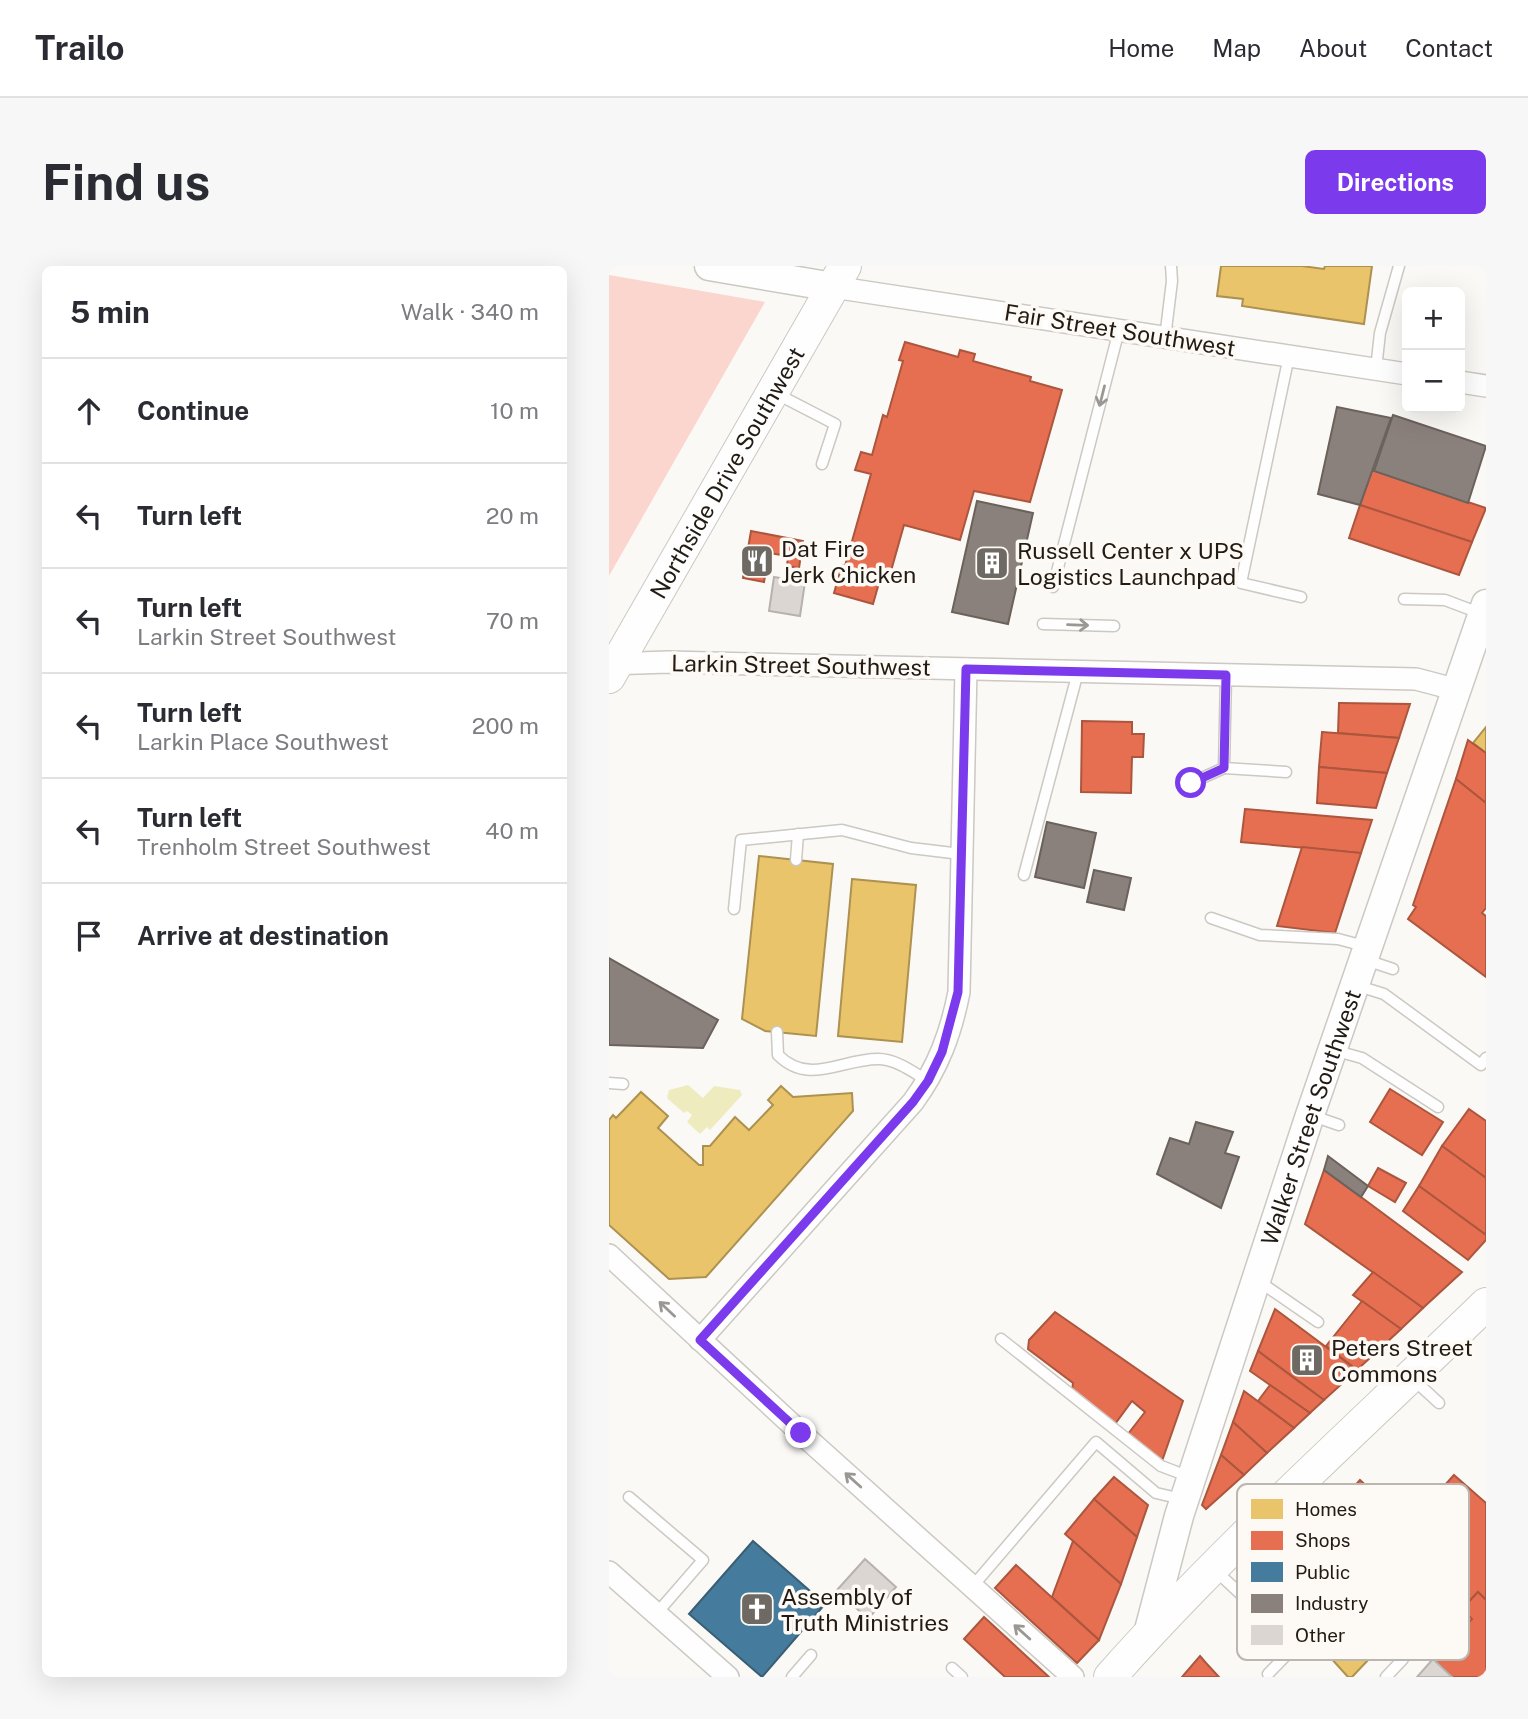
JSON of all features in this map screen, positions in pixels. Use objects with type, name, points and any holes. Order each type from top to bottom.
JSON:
[{"type":"main road","name":"Northside Drive Southwest","points":[[611,668],[839,276]]},
{"type":"main road","points":[[1301,1484],[1486,1304]]},
{"type":"main road","points":[[1110,1677],[1148,1634],[1237,1546]]},
{"type":"street","points":[[709,266],[839,276]]},
{"type":"street","name":"Fair Street Southwest","points":[[839,276],[1165,338],[1402,373]]},
{"type":"street","points":[[1465,383],[1486,386]]},
{"type":"street","name":"Walker Street Southwest","points":[[1148,1634],[1188,1489],[1310,1115],[1454,689],[1478,651],[1484,609]]},
{"type":"street","name":"Larkin Street Southwest","points":[[611,668],[682,662],[1416,679],[1454,689]]},
{"type":"street","points":[[700,1340],[928,1081],[952,1024],[958,992],[966,669]]},
{"type":"street","points":[[609,1255],[1073,1677]]},
{"type":"street","points":[[609,1572],[728,1677]]},
{"type":"lane","points":[[1165,338],[1172,281],[1171,266]]},
{"type":"lane","points":[[1376,369],[1380,333],[1399,266]]},
{"type":"lane","points":[[1053,587],[1119,330]]},
{"type":"lane","points":[[1289,356],[1241,583],[1301,597]]},
{"type":"lane","points":[[772,392],[835,424],[822,464]]},
{"type":"lane","points":[[1404,599],[1445,600],[1484,609]]},
{"type":"lane","points":[[1043,624],[1114,626]]},
{"type":"lane","points":[[1024,875],[1078,672]]},
{"type":"lane","points":[[1224,768],[1226,675]]},
{"type":"lane","points":[[1191,783],[1224,768],[1286,772]]},
{"type":"lane","points":[[734,909],[741,840],[842,830],[911,848],[961,854]]},
{"type":"lane","points":[[796,860],[798,834]]},
{"type":"lane","points":[[1211,918],[1260,935],[1338,939],[1362,964],[1384,994],[1481,1065],[1486,1058]]},
{"type":"lane","points":[[1362,964],[1393,969]]},
{"type":"lane","points":[[777,1032],[778,1055],[788,1065],[823,1071],[879,1059],[898,1063],[928,1081]]},
{"type":"lane","points":[[1332,1049],[1362,1058],[1438,1107]]},
{"type":"lane","points":[[609,1083],[623,1084]]},
{"type":"lane","points":[[1310,1115],[1339,1125]]},
{"type":"lane","points":[[1257,1280],[1318,1321]]},
{"type":"lane","points":[[1001,1339],[1188,1489]]},
{"type":"lane","points":[[1411,1377],[1439,1403]]},
{"type":"lane","points":[[972,1587],[1096,1442],[1156,1493],[1188,1489]]},
{"type":"lane","points":[[629,1497],[702,1560],[657,1613]]},
{"type":"lane","points":[[1213,1569],[1237,1591]]},
{"type":"lane","points":[[792,1677],[811,1655]]},
{"type":"lane","points":[[1268,1674],[1282,1660]]},
{"type":"lane","points":[[1386,1677],[1402,1660]]},
{"type":"lane","points":[[952,1668],[962,1677]]},
{"type":"shaded area","points":[[609,275],[765,302],[609,576]]},
{"type":"shaded area","points":[[688,1085],[703,1098],[714,1086],[740,1090],[742,1095],[710,1130],[707,1127],[700,1134],[687,1122],[692,1115],[687,1111],[684,1113],[667,1098],[669,1090]]},
{"type":"building: Homes","points":[[1221,266],[1302,266],[1324,269],[1325,266],[1372,266],[1364,324],[1242,306],[1243,299],[1217,296]]},
{"type":"building: Homes","points":[[1486,727],[1486,753],[1473,743]]},
{"type":"building: Homes","points":[[759,856],[833,864],[816,1036],[765,1031],[742,1019]]},
{"type":"building: Homes","points":[[852,879],[916,885],[902,1042],[838,1036]]},
{"type":"building: Homes","points":[[781,1086],[793,1097],[852,1093],[853,1111],[706,1277],[669,1279],[609,1225],[609,1120],[613,1115],[616,1118],[641,1092],[668,1116],[658,1128],[699,1165],[703,1165],[703,1146],[710,1146],[735,1117],[749,1130],[773,1105],[768,1100]]},
{"type":"building: Homes","points":[[1333,1660],[1368,1660],[1352,1677],[1348,1677]]},
{"type":"building: Shops","points":[[905,342],[958,357],[960,350],[975,354],[973,361],[1031,377],[1030,381],[1062,390],[1030,502],[974,491],[960,540],[904,525],[889,578],[881,576],[873,604],[834,593],[842,565],[845,566],[871,474],[855,470],[861,452],[872,455],[883,415],[887,417],[903,361],[899,360]]},
{"type":"building: Shops","points":[[1372,470],[1486,508],[1472,542],[1360,505]]},
{"type":"building: Shops","points":[[1360,505],[1472,542],[1459,575],[1349,538]]},
{"type":"building: Shops","name":"Dat Fire Jerk Chicken","points":[[751,531],[803,541],[799,568],[787,566],[788,556],[769,553],[764,582],[743,578]]},
{"type":"building: Shops","points":[[1339,703],[1410,704],[1399,738],[1338,733]]},
{"type":"building: Shops","points":[[1082,721],[1132,722],[1132,734],[1144,734],[1143,757],[1132,757],[1131,793],[1081,792]]},
{"type":"building: Shops","points":[[1322,732],[1399,738],[1387,773],[1319,767]]},
{"type":"building: Shops","points":[[1468,740],[1486,753],[1486,803],[1456,779]]},
{"type":"building: Shops","points":[[1319,767],[1387,773],[1376,808],[1317,803]]},
{"type":"building: Shops","points":[[1456,779],[1486,803],[1486,908],[1482,913],[1486,916],[1486,977],[1408,919],[1416,907],[1413,905]]},
{"type":"building: Shops","points":[[1245,809],[1372,820],[1361,853],[1241,842]]},
{"type":"building: Shops","points":[[1302,847],[1361,853],[1335,933],[1277,926]]},
{"type":"building: Shops","points":[[1390,1089],[1443,1122],[1422,1155],[1370,1122]]},
{"type":"building: Shops","points":[[1469,1109],[1486,1121],[1486,1178],[1442,1146]]},
{"type":"building: Shops","points":[[1442,1146],[1486,1178],[1486,1235],[1419,1186]]},
{"type":"building: Shops","points":[[1378,1168],[1406,1183],[1395,1202],[1368,1186]]},
{"type":"building: Shops","points":[[1324,1170],[1462,1272],[1423,1308],[1305,1224]]},
{"type":"building: Shops","points":[[1419,1186],[1486,1235],[1486,1240],[1468,1260],[1403,1211]]},
{"type":"building: Shops","points":[[1373,1272],[1423,1308],[1401,1329],[1353,1295]]},
{"type":"building: Shops","name":"Peters Street Commons","points":[[1362,1301],[1401,1329],[1357,1370],[1326,1346]]},
{"type":"building: Shops","name":"Peters Street Commons","points":[[1275,1309],[1357,1370],[1324,1400],[1258,1351]]},
{"type":"building: Shops","points":[[1055,1312],[1183,1401],[1162,1461],[1128,1434],[1145,1412],[1132,1401],[1115,1424],[1072,1391],[1073,1383],[1028,1349],[1029,1340]]},
{"type":"building: Shops","points":[[1258,1351],[1324,1400],[1310,1413],[1250,1371]]},
{"type":"building: Shops","points":[[1270,1385],[1310,1413],[1294,1428],[1258,1401]]},
{"type":"building: Shops","points":[[1244,1391],[1294,1428],[1267,1453],[1233,1422]]},
{"type":"building: Shops","points":[[1233,1422],[1267,1453],[1244,1475],[1221,1455]]},
{"type":"building: Shops","points":[[1221,1455],[1244,1475],[1206,1509],[1202,1505]]},
{"type":"building: Shops","points":[[1454,1475],[1464,1484],[1446,1484]]},
{"type":"building: Shops","points":[[1114,1477],[1148,1505],[1137,1537],[1094,1499]]},
{"type":"building: Shops","points":[[1469,1488],[1486,1503],[1486,1600],[1478,1592],[1469,1602]]},
{"type":"building: Shops","points":[[1094,1499],[1137,1537],[1121,1584],[1065,1534]]},
{"type":"building: Shops","points":[[1073,1541],[1121,1584],[1099,1640],[1052,1597]]},
{"type":"building: Shops","points":[[1016,1565],[1099,1640],[1077,1663],[995,1588]]},
{"type":"building: Shops","points":[[1478,1592],[1486,1600],[1486,1677],[1452,1677],[1434,1660],[1469,1660],[1469,1622],[1472,1619],[1469,1616],[1469,1602]]},
{"type":"building: Shops","points":[[984,1617],[1049,1677],[1005,1677],[964,1639]]},
{"type":"building: Shops","points":[[1200,1656],[1206,1663],[1219,1677],[1182,1677]]},
{"type":"building: Public","name":"Assembly of Truth Ministries","points":[[753,1541],[825,1604],[762,1677],[689,1614]]},
{"type":"building: Industry","points":[[1337,407],[1391,418],[1360,505],[1318,494]]},
{"type":"building: Industry","points":[[1393,415],[1486,446],[1468,503],[1374,471]]},
{"type":"building: Industry","name":"Russell Center x UPS Logistics Launchpad","points":[[977,501],[1033,513],[1008,624],[952,612]]},
{"type":"building: Industry","points":[[1047,822],[1096,833],[1084,888],[1035,877]]},
{"type":"building: Industry","points":[[1094,870],[1131,878],[1124,910],[1087,902]]},
{"type":"building: Industry","points":[[609,958],[718,1020],[703,1048],[609,1045]]},
{"type":"building: Industry","points":[[1196,1122],[1233,1132],[1225,1153],[1239,1157],[1221,1208],[1157,1174],[1170,1138],[1189,1144]]},
{"type":"building: Industry","points":[[1328,1156],[1368,1186],[1361,1197],[1324,1170]]},
{"type":"building: Other","points":[[774,577],[805,582],[800,616],[769,611]]},
{"type":"building: Other","points":[[865,1559],[896,1587],[868,1619],[837,1590]]},
{"type":"building: Other","points":[[1434,1660],[1452,1677],[1417,1677]]},
{"type":"place","name":"Dat Fire Jerk Chicken","points":[[757,561]]},
{"type":"place","name":"Russell Center x UPS Logistics Launchpad","points":[[992,563]]},
{"type":"place","name":"Peters Street Commons","points":[[1307,1360]]},
{"type":"place","name":"Assembly of Truth Ministries","points":[[757,1609]]},
{"type":"route","points":[[801,1433],[700,1340],[913,1102],[928,1081],[942,1052],[952,1024],[958,992],[966,669],[1226,675],[1224,768],[1191,783]]}]
